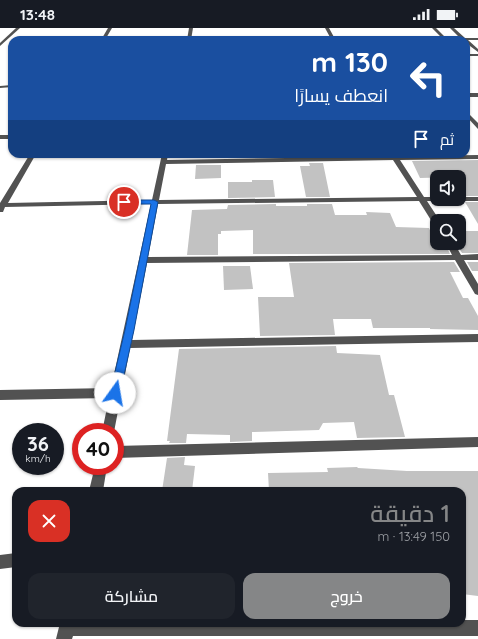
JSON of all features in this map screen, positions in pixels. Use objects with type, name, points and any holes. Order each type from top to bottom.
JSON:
[{"type":"street","points":[[10,36],[18,28]]},
{"type":"street","points":[[434,28],[442,36]]},
{"type":"street","points":[[452,28],[461,36]]},
{"type":"street","points":[[0,45],[8,37]]},
{"type":"street","points":[[470,45],[478,52]]},
{"type":"street","points":[[1,207],[31,158]]},
{"type":"street","points":[[110,423],[164,158]]},
{"type":"street","points":[[395,158],[431,214]]},
{"type":"street","points":[[1,207],[154,202],[430,199]]},
{"type":"street","points":[[466,199],[478,199]]},
{"type":"street","points":[[454,250],[478,292]]},
{"type":"street","points":[[144,260],[478,256]]},
{"type":"street","points":[[127,344],[478,338]]},
{"type":"street","points":[[0,395],[115,393]]},
{"type":"street","points":[[124,452],[478,442]]},
{"type":"street","points":[[97,487],[99,475]]},
{"type":"street","points":[[0,562],[12,560]]},
{"type":"street","points":[[66,630],[478,628]]},
{"type":"building","points":[[478,160],[478,196],[466,196],[466,170],[430,170],[430,178],[420,178],[412,161]]},
{"type":"building","points":[[309,163],[323,163],[330,197],[306,197],[300,166],[310,166]]},
{"type":"building","points":[[196,165],[221,165],[221,178],[195,179]]},
{"type":"building","points":[[252,180],[273,180],[275,197],[228,198],[228,182],[252,182]]},
{"type":"building","points":[[466,202],[478,202],[478,224],[466,204]]},
{"type":"building","points":[[276,204],[276,206],[307,206],[307,204],[332,204],[335,215],[367,215],[366,212],[390,213],[396,227],[429,228],[430,250],[448,250],[450,254],[253,254],[253,230],[221,231],[221,234],[218,234],[218,255],[187,255],[192,210],[227,209],[228,205]]},
{"type":"building","points":[[466,231],[478,231],[478,253],[462,253],[460,250],[466,250]]},
{"type":"building","points":[[454,262],[460,272],[450,272],[463,298],[468,298],[478,316],[478,330],[373,328],[371,319],[333,319],[335,335],[260,336],[258,297],[294,297],[289,263]]},
{"type":"building","points":[[467,262],[478,262],[478,271],[472,271]]},
{"type":"building","points":[[223,266],[250,266],[253,289],[224,290]]},
{"type":"building","points":[[336,346],[337,353],[380,355],[389,395],[394,395],[405,437],[357,438],[354,422],[323,423],[319,430],[252,432],[252,441],[230,442],[230,435],[187,434],[186,443],[169,443],[170,441],[167,441],[179,349]]},
{"type":"building","points":[[185,457],[184,465],[195,466],[192,487],[163,487],[167,458]]},
{"type":"building","points":[[357,467],[407,471],[478,471],[478,596],[466,594],[466,487],[269,487],[268,473],[328,472],[327,468]]},
{"type":"route","points":[[115,393],[130,330],[154,202],[124,202]]}]
